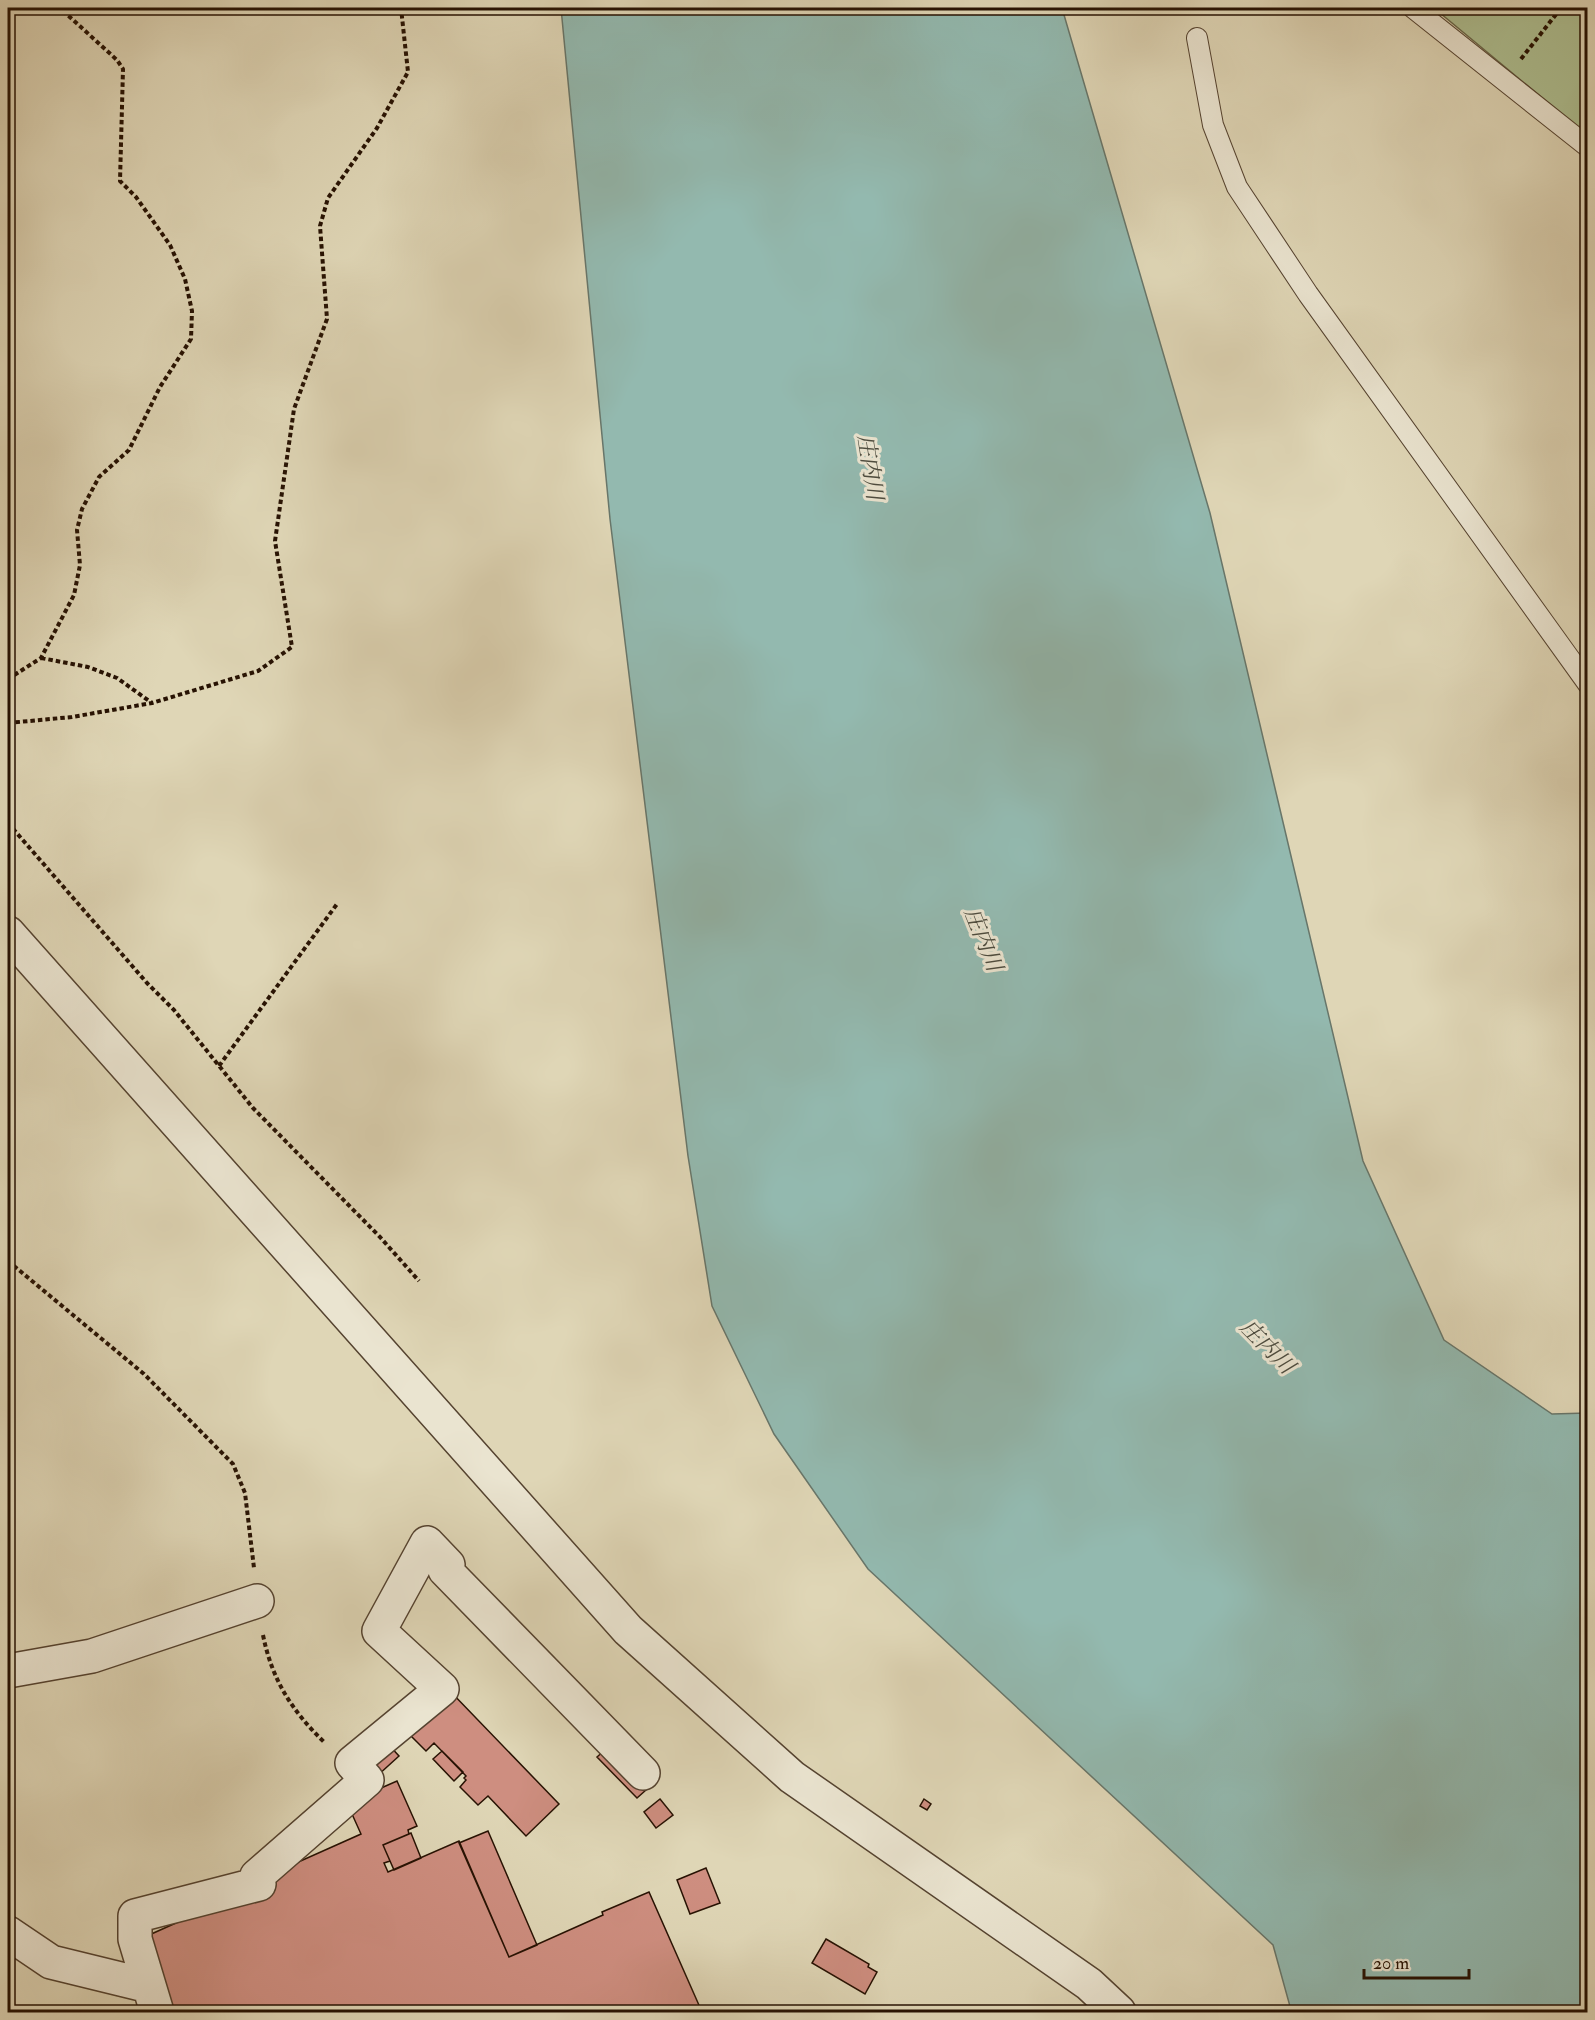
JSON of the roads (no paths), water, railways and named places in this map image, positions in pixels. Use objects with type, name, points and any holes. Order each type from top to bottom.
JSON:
[{"type":"street","points":[[8,933],[628,1630],[792,1777],[1089,1984],[1119,2013]]},
{"type":"street","points":[[153,1999],[135,1939],[135,1916],[259,1884],[257,1876],[367,1780],[352,1763],[442,1689],[379,1631],[427,1543],[448,1565],[445,1570],[643,1773]]},
{"type":"street","points":[[8,1671],[92,1656],[257,1601]]},
{"type":"street","points":[[8,1933],[51,1962],[153,1999]]},
{"type":"lane","points":[[1413,8],[1587,147]]},
{"type":"lane","points":[[1197,38],[1213,125],[1237,187],[1308,294],[1587,684]]},
{"type":"water","name":"庄内川","points":[[561,8],[1062,8],[1210,513],[1363,1161],[1444,1340],[1552,1414],[1587,1413],[1587,2012],[1296,2012],[1291,2010],[1273,1945],[868,1569],[774,1434],[712,1306],[688,1156],[610,519]]}]
